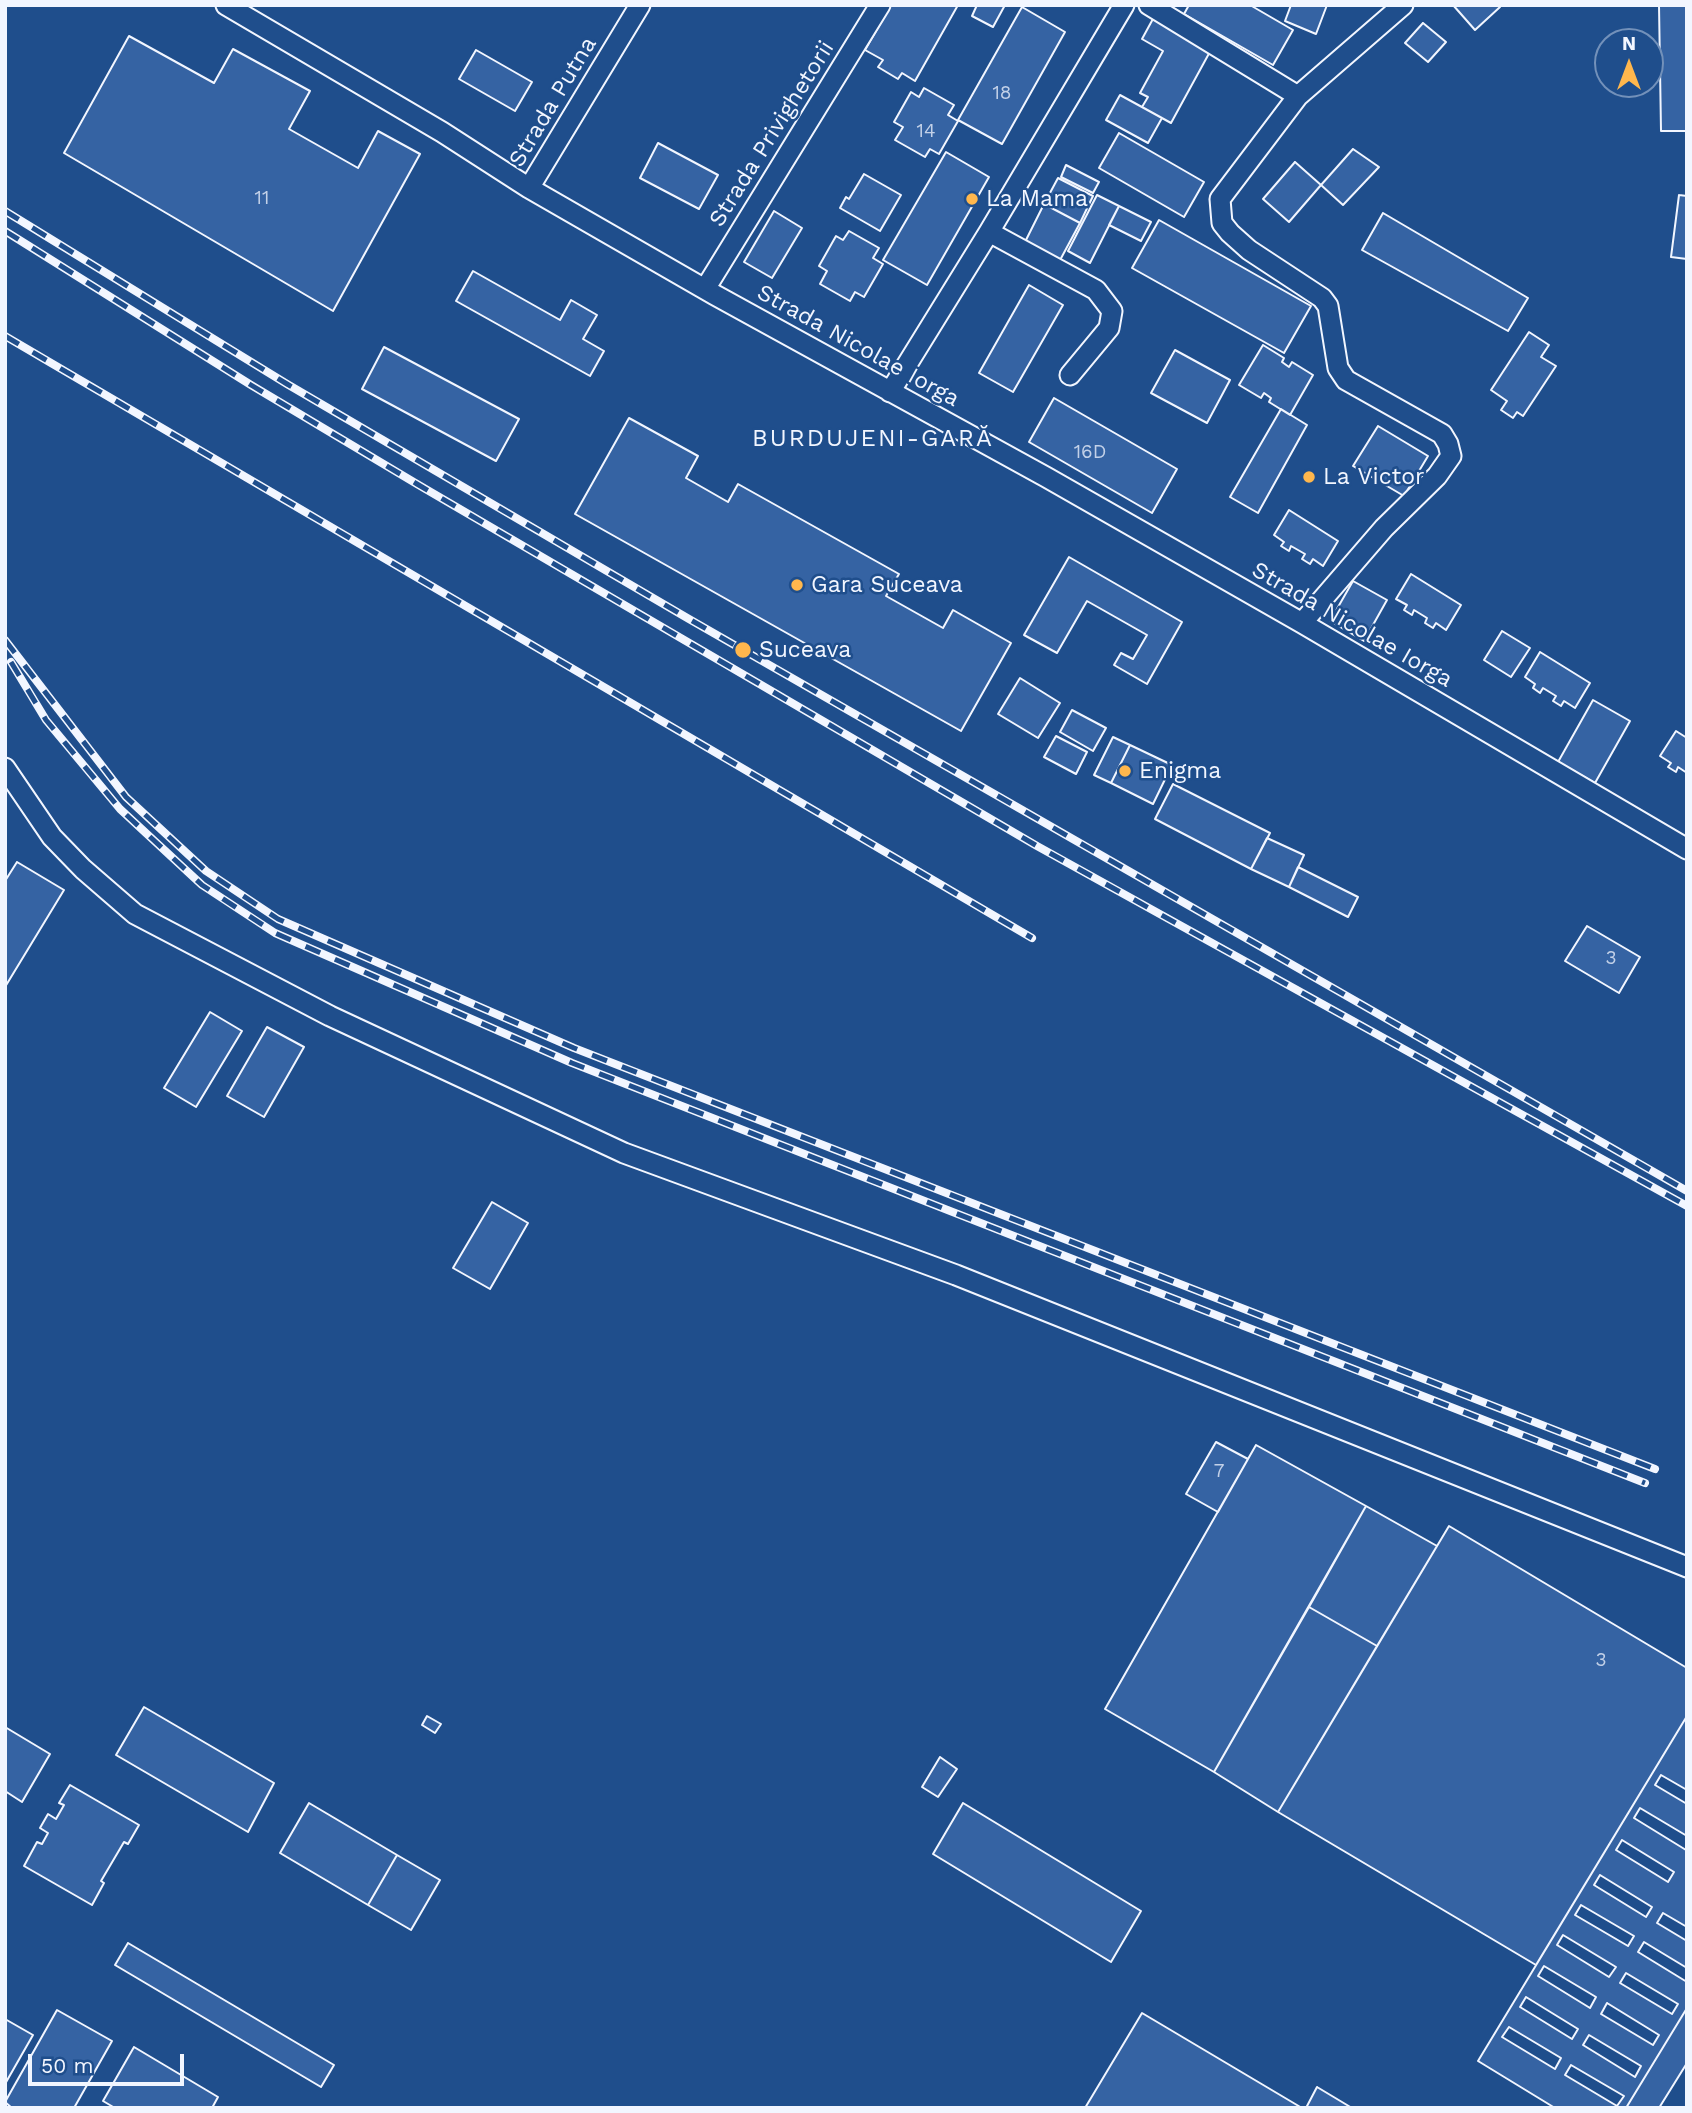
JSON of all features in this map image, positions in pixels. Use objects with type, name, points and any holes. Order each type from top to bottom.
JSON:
[{"type":"street","name":"Strada Nicolae Iorga","points":[[226,5],[442,132],[529,188],[1302,623],[1687,849]]},
{"type":"street","name":"Strada Putna","points":[[529,188],[640,5]]},
{"type":"street","name":"Strada Privighetorii","points":[[705,289],[880,5]]},
{"type":"street","points":[[890,392],[1124,5]]},
{"type":"street","points":[[1149,5],[1298,96]]},
{"type":"street","points":[[1302,623],[1384,528],[1437,476],[1451,456],[1442,434],[1346,380],[1338,368],[1328,306],[1322,298],[1249,250],[1223,223],[1220,199],[1298,96],[1403,5]]},
{"type":"street","points":[[989,232],[1096,290],[1112,311],[1109,328],[1070,375]]},
{"type":"street","points":[[5,768],[51,837],[135,914],[330,1016],[624,1153],[956,1275],[1687,1567]]},
{"type":"building","points":[[891,5],[958,5],[915,81],[902,73],[898,79],[878,67],[883,60],[865,50]]},
{"type":"building","points":[[977,5],[1005,5],[993,27],[972,16]]},
{"type":"building","points":[[1189,5],[1250,5],[1293,30],[1273,65],[1184,14]]},
{"type":"building","points":[[1291,5],[1327,5],[1316,34],[1285,21]]},
{"type":"building","points":[[1453,5],[1498,5],[1500,7],[1475,30]]},
{"type":"building","points":[[1659,5],[1687,5],[1687,131],[1661,131],[1664,28],[1659,28]]},
{"type":"building","points":[[1022,7],[1065,32],[1002,144],[958,120]]},
{"type":"building","points":[[1154,17],[1212,48],[1171,123],[1142,107],[1148,97],[1140,93],[1163,51],[1142,39]]},
{"type":"building","points":[[1423,23],[1446,42],[1428,62],[1405,43]]},
{"type":"building","points":[[129,36],[214,83],[233,49],[310,91],[289,129],[358,168],[378,131],[420,154],[333,311],[64,153]]},
{"type":"building","points":[[476,50],[532,82],[515,111],[459,79]]},
{"type":"building","points":[[924,88],[954,105],[948,115],[958,121],[939,154],[930,149],[925,157],[895,140],[903,127],[894,122],[911,92],[919,97]]},
{"type":"building","points":[[1120,95],[1162,118],[1148,143],[1106,120]]},
{"type":"building","points":[[1119,133],[1204,182],[1184,217],[1099,168]]},
{"type":"building","points":[[658,143],[718,175],[699,209],[640,178]]},
{"type":"building","points":[[1353,149],[1379,167],[1343,205],[1321,185]]},
{"type":"building","points":[[946,152],[989,177],[927,285],[883,260]]},
{"type":"building","points":[[1295,162],[1321,185],[1289,222],[1263,199]]},
{"type":"building","points":[[1066,165],[1099,182],[1093,193],[1061,177]]},
{"type":"building","points":[[864,174],[901,195],[880,231],[840,208],[846,197],[849,199]]},
{"type":"building","points":[[1058,178],[1093,196],[1080,223],[1044,204]]},
{"type":"building","points":[[1097,195],[1119,206],[1090,263],[1068,251]]},
{"type":"building","points":[[1679,195],[1687,196],[1687,259],[1671,257]]},
{"type":"building","points":[[1044,204],[1080,223],[1059,262],[1024,244]]},
{"type":"building","points":[[1119,206],[1151,222],[1141,241],[1109,225]]},
{"type":"building","points":[[774,211],[802,228],[772,278],[744,262]]},
{"type":"building","points":[[1383,213],[1528,298],[1508,331],[1362,250]]},
{"type":"building","points":[[1159,220],[1311,306],[1284,353],[1132,268]]},
{"type":"building","points":[[849,231],[879,248],[873,258],[883,264],[864,297],[855,292],[850,301],[820,284],[827,271],[819,266],[836,236],[843,240]]},
{"type":"building","points":[[473,271],[560,320],[571,300],[597,315],[583,339],[604,351],[590,376],[456,301]]},
{"type":"building","points":[[1029,285],[1063,305],[1013,392],[979,373]]},
{"type":"building","points":[[1529,332],[1549,345],[1541,357],[1556,366],[1523,416],[1517,412],[1513,418],[1501,410],[1507,401],[1491,390]]},
{"type":"building","points":[[1263,345],[1284,358],[1282,362],[1289,367],[1292,362],[1313,375],[1290,415],[1269,402],[1271,398],[1264,393],[1261,398],[1239,385]]},
{"type":"building","points":[[384,347],[519,419],[496,461],[362,389]]},
{"type":"building","points":[[1175,350],[1230,380],[1207,423],[1151,393]]},
{"type":"building","points":[[1054,398],[1177,469],[1152,513],[1029,442]]},
{"type":"building","points":[[1281,409],[1307,425],[1258,513],[1230,497]]},
{"type":"building","name":"Gara Suceava","points":[[629,418],[698,456],[686,478],[728,502],[738,484],[899,574],[886,596],[943,628],[953,610],[1011,643],[961,731],[575,514]]},
{"type":"building","points":[[1378,426],[1428,456],[1404,496],[1353,466]]},
{"type":"building","points":[[1289,510],[1338,541],[1323,566],[1313,559],[1310,564],[1302,559],[1305,554],[1291,546],[1289,551],[1281,546],[1284,542],[1274,535]]},
{"type":"building","points":[[1069,557],[1182,622],[1147,684],[1114,665],[1121,653],[1133,659],[1147,635],[1087,601],[1057,653],[1024,635]]},
{"type":"building","points":[[1411,574],[1461,605],[1446,630],[1436,623],[1433,628],[1425,623],[1427,618],[1414,610],[1412,615],[1404,610],[1407,605],[1396,599]]},
{"type":"building","points":[[1353,581],[1387,600],[1364,641],[1330,621]]},
{"type":"building","points":[[1502,631],[1530,648],[1511,677],[1484,660]]},
{"type":"building","points":[[1540,652],[1590,683],[1575,708],[1564,701],[1561,706],[1553,701],[1556,696],[1543,688],[1540,693],[1533,688],[1535,684],[1525,677]]},
{"type":"building","points":[[1020,678],[1060,703],[1038,738],[998,714]]},
{"type":"building","points":[[1593,700],[1630,721],[1595,783],[1558,762]]},
{"type":"building","points":[[1072,710],[1106,728],[1093,751],[1060,732]]},
{"type":"building","points":[[1676,731],[1687,738],[1687,773],[1678,767],[1676,772],[1668,767],[1671,763],[1660,756]]},
{"type":"building","points":[[1056,736],[1087,752],[1076,774],[1044,757]]},
{"type":"building","points":[[1113,737],[1130,745],[1111,783],[1094,775]]},
{"type":"building","points":[[1130,745],[1172,765],[1153,804],[1111,783]]},
{"type":"building","points":[[1173,784],[1270,833],[1251,869],[1155,819]]},
{"type":"building","points":[[1267,838],[1304,855],[1289,887],[1251,869]]},
{"type":"building","points":[[17,862],[64,890],[5,987],[5,881]]},
{"type":"building","points":[[1298,867],[1358,897],[1348,917],[1289,887]]},
{"type":"building","points":[[1587,926],[1640,957],[1619,993],[1565,961]]},
{"type":"building","points":[[210,1012],[242,1031],[196,1107],[164,1088]]},
{"type":"building","points":[[267,1027],[304,1047],[264,1117],[227,1096]]},
{"type":"building","points":[[492,1202],[528,1223],[490,1289],[453,1268]]},
{"type":"building","points":[[1216,1442],[1248,1459],[1218,1512],[1186,1494]]},
{"type":"building","points":[[1256,1445],[1366,1506],[1214,1772],[1105,1709]]},
{"type":"building","points":[[1366,1506],[1437,1546],[1377,1646],[1309,1607]]},
{"type":"building","points":[[1449,1526],[1687,1668],[1687,1716],[1536,1965],[1278,1812]]},
{"type":"building","points":[[1309,1607],[1377,1646],[1278,1812],[1214,1772]]},
{"type":"building","points":[[144,1707],[274,1783],[248,1832],[116,1755]]},
{"type":"building","points":[[427,1716],[441,1724],[435,1733],[422,1725]]},
{"type":"building","points":[[1687,1716],[1687,2008],[1626,2108],[1555,2108],[1478,2061]]},
{"type":"building","points":[[5,1727],[50,1754],[22,1802],[5,1791]]},
{"type":"building","points":[[940,1757],[957,1769],[938,1797],[922,1787]]},
{"type":"building","points":[[1661,1775],[1687,1790],[1687,1804],[1655,1785]]},
{"type":"building","points":[[70,1785],[139,1825],[128,1844],[124,1842],[101,1881],[104,1883],[92,1905],[24,1866],[37,1842],[42,1844],[48,1833],[40,1828],[48,1814],[56,1819],[64,1805],[59,1803]]},
{"type":"building","points":[[309,1803],[397,1855],[368,1905],[280,1853]]},
{"type":"building","points":[[963,1803],[1141,1911],[1111,1962],[933,1854]]},
{"type":"building","points":[[1640,1808],[1687,1836],[1686,1850],[1634,1818]]},
{"type":"building","points":[[1622,1840],[1674,1872],[1668,1882],[1616,1850]]},
{"type":"building","points":[[397,1855],[440,1880],[411,1930],[368,1905]]},
{"type":"building","points":[[1600,1875],[1652,1907],[1646,1917],[1594,1885]]},
{"type":"building","points":[[1581,1905],[1634,1936],[1628,1946],[1575,1915]]},
{"type":"building","points":[[1663,1913],[1687,1927],[1687,1941],[1657,1923]]},
{"type":"building","points":[[1563,1935],[1616,1967],[1609,1977],[1557,1945]]},
{"type":"building","points":[[1644,1942],[1687,1968],[1687,1982],[1638,1952]]},
{"type":"building","points":[[128,1943],[334,2065],[321,2087],[115,1965]]},
{"type":"building","points":[[1544,1966],[1596,1997],[1590,2008],[1538,1976]]},
{"type":"building","points":[[1626,1973],[1678,2004],[1672,2014],[1620,1983]]},
{"type":"building","points":[[1526,1997],[1578,2029],[1572,2039],[1520,2007]]},
{"type":"building","points":[[1607,2003],[1659,2035],[1653,2045],[1601,2014]]},
{"type":"building","points":[[1687,2008],[1687,2063],[1659,2108],[1626,2108]]},
{"type":"building","points":[[57,2010],[112,2041],[74,2108],[12,2108],[5,2102]]},
{"type":"building","points":[[1142,2013],[1302,2108],[1085,2108]]},
{"type":"building","points":[[5,2019],[33,2035],[5,2084]]},
{"type":"building","points":[[1509,2027],[1561,2058],[1555,2069],[1502,2037]]},
{"type":"building","points":[[1589,2035],[1641,2066],[1635,2077],[1583,2045]]},
{"type":"building","points":[[134,2047],[218,2097],[212,2108],[115,2108],[103,2101]]},
{"type":"building","points":[[1571,2065],[1624,2096],[1617,2106],[1565,2075]]},
{"type":"building","points":[[1317,2087],[1352,2108],[1306,2108]]},
{"type":"railway","points":[[5,211],[287,384],[689,619],[1687,1191]]},
{"type":"railway","points":[[5,231],[251,385],[417,484],[1037,846],[1687,1206]]},
{"type":"railway","points":[[5,336],[1032,938]]},
{"type":"railway","points":[[5,640],[126,797],[206,871],[278,919],[574,1048],[1655,1469]]},
{"type":"railway","points":[[11,662],[46,720],[120,809],[202,885],[275,933],[572,1063],[1645,1483]]},
{"type":"place","name":"La Mama","points":[[972,199]]},
{"type":"place","name":"La Victor","points":[[1309,477]]},
{"type":"place","name":"Gara Suceava","points":[[797,585]]},
{"type":"place","name":"Suceava","points":[[743,650]]},
{"type":"place","name":"Enigma","points":[[1125,771]]},
{"type":"district","name":"BURDUJENI-GARĂ","points":[[873,439]]}]
